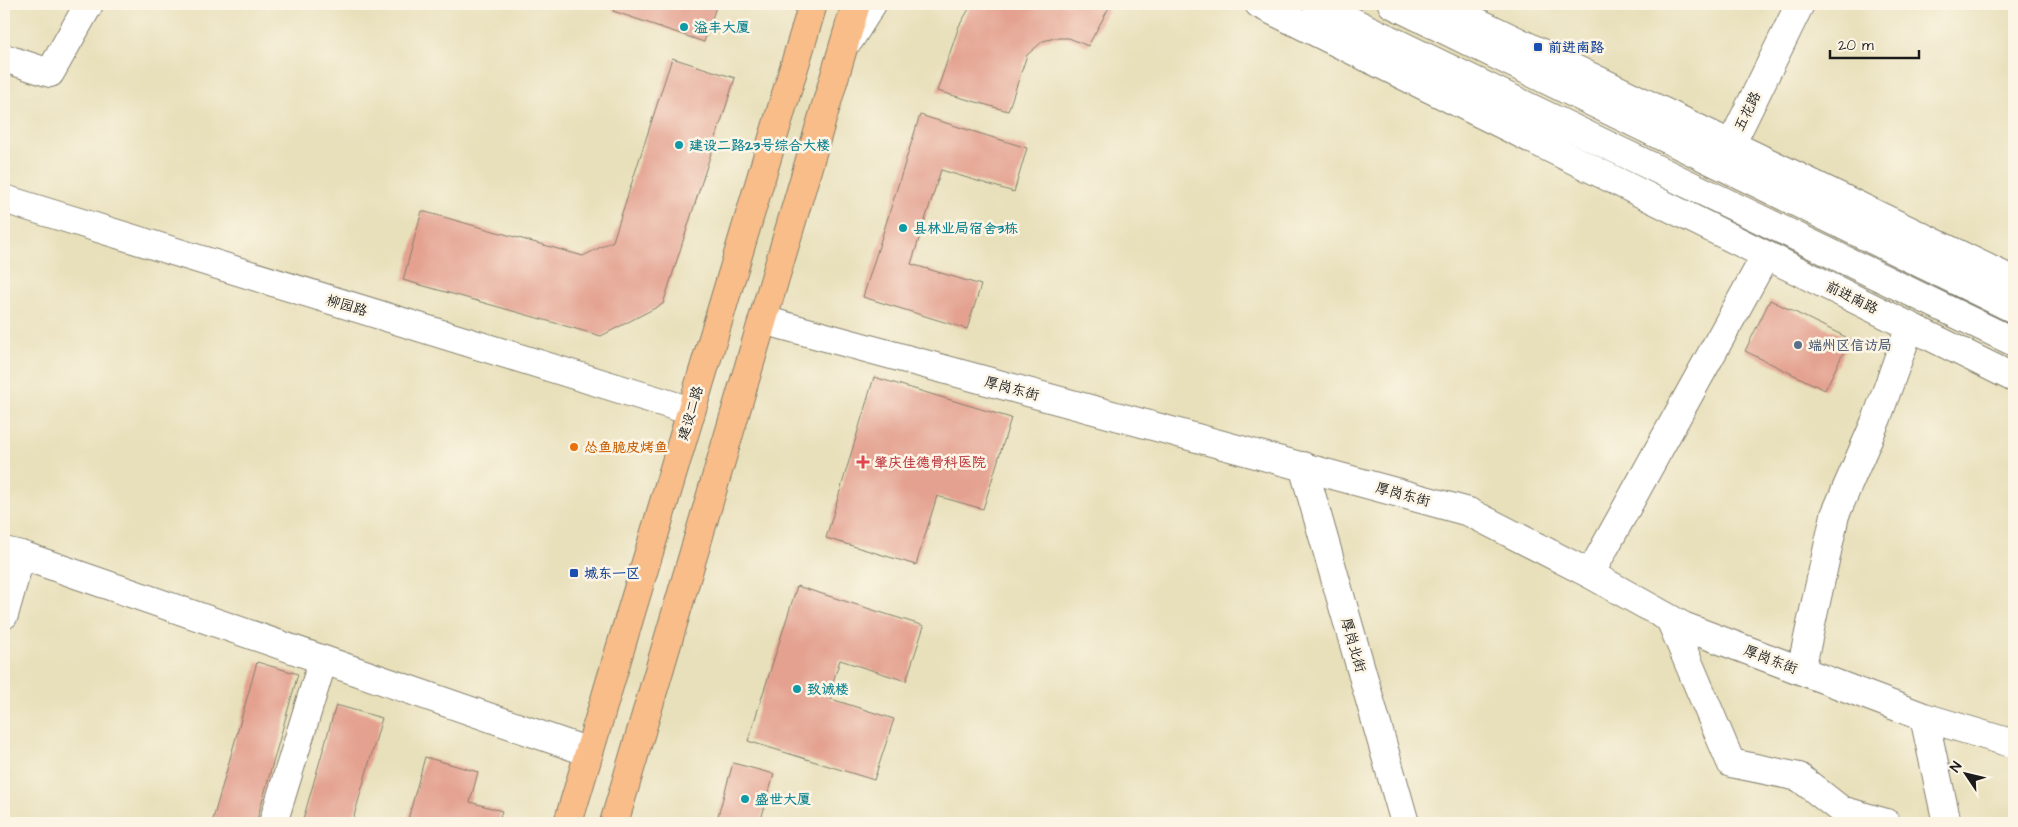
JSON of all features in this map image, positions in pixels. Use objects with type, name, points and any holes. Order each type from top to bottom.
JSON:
[{"type":"main road","name":"建设二路","points":[[568,823],[813,4]]},
{"type":"main road","points":[[614,823],[856,4]]},
{"type":"street","points":[[4,58],[50,73],[89,4]]},
{"type":"street","points":[[842,53],[872,4]]},
{"type":"street","name":"前进南路","points":[[1259,4],[1314,10],[1706,192],[2014,342]]},
{"type":"street","points":[[1392,4],[2014,281]]},
{"type":"street","points":[[1440,4],[1726,154],[2014,309]]},
{"type":"street","name":"五花路","points":[[1694,219],[1800,4]]},
{"type":"street","name":"前进南路","points":[[1314,10],[1694,219],[2014,378]]},
{"type":"street","name":"柳园路","points":[[4,199],[691,411]]},
{"type":"street","points":[[1590,574],[1766,255]]},
{"type":"street","name":"厚岗东街","points":[[763,320],[1469,512],[1590,574],[1683,626],[1924,717],[2014,744]]},
{"type":"street","points":[[1801,670],[1835,515],[1877,418],[1910,326]]},
{"type":"street","name":"厚岗北街","points":[[1303,466],[1405,823]]},
{"type":"street","points":[[4,615],[12,553],[589,752]]},
{"type":"street","points":[[1670,619],[1731,762],[1799,777],[1841,810],[1886,823]]},
{"type":"street","points":[[273,823],[322,660]]},
{"type":"street","points":[[1924,717],[1947,823]]},
{"type":"building","name":"溢丰大厦","points":[[615,4],[717,4],[704,42],[613,11]]},
{"type":"building","points":[[972,4],[1111,4],[1088,46],[1069,38],[1055,38],[1043,41],[1027,55],[1008,111],[937,91],[959,26]]},
{"type":"building","name":"建设二路23号综合大楼","points":[[672,58],[735,78],[663,304],[601,336],[403,280],[422,211],[583,256],[613,241]]},
{"type":"building","name":"县林业局宿舍3栋","points":[[920,115],[1027,148],[1014,192],[941,170],[911,264],[981,285],[967,329],[863,297]]},
{"type":"building","name":"端州区信访局","points":[[1770,300],[1850,339],[1825,390],[1745,351]]},
{"type":"building","points":[[874,377],[1011,418],[983,509],[937,496],[916,565],[826,538]]},
{"type":"building","name":"致诚楼","points":[[797,586],[924,626],[906,681],[840,660],[828,698],[894,719],[874,780],[748,741]]},
{"type":"building","points":[[257,662],[298,674],[256,823],[212,823]]},
{"type":"building","points":[[336,705],[382,718],[352,823],[302,823]]},
{"type":"building","points":[[425,757],[478,772],[470,802],[502,811],[498,823],[407,823]]},
{"type":"building","name":"盛世大厦","points":[[733,763],[774,774],[760,823],[716,823]]},
{"type":"place","name":"溢丰大厦","points":[[684,27]]},
{"type":"place","name":"前进南路","points":[[1538,47]]},
{"type":"place","name":"建设二路23号综合大楼","points":[[679,145]]},
{"type":"place","name":"县林业局宿舍3栋","points":[[903,228]]},
{"type":"place","name":"端州区信访局","points":[[1798,345]]},
{"type":"place","name":"怂鱼脆皮烤鱼","points":[[574,447]]},
{"type":"place","name":"肇庆佳德骨科医院","points":[[863,462]]},
{"type":"place","name":"城东一区","points":[[574,573]]},
{"type":"place","name":"致诚楼","points":[[797,689]]},
{"type":"place","name":"盛世大厦","points":[[745,799]]}]
